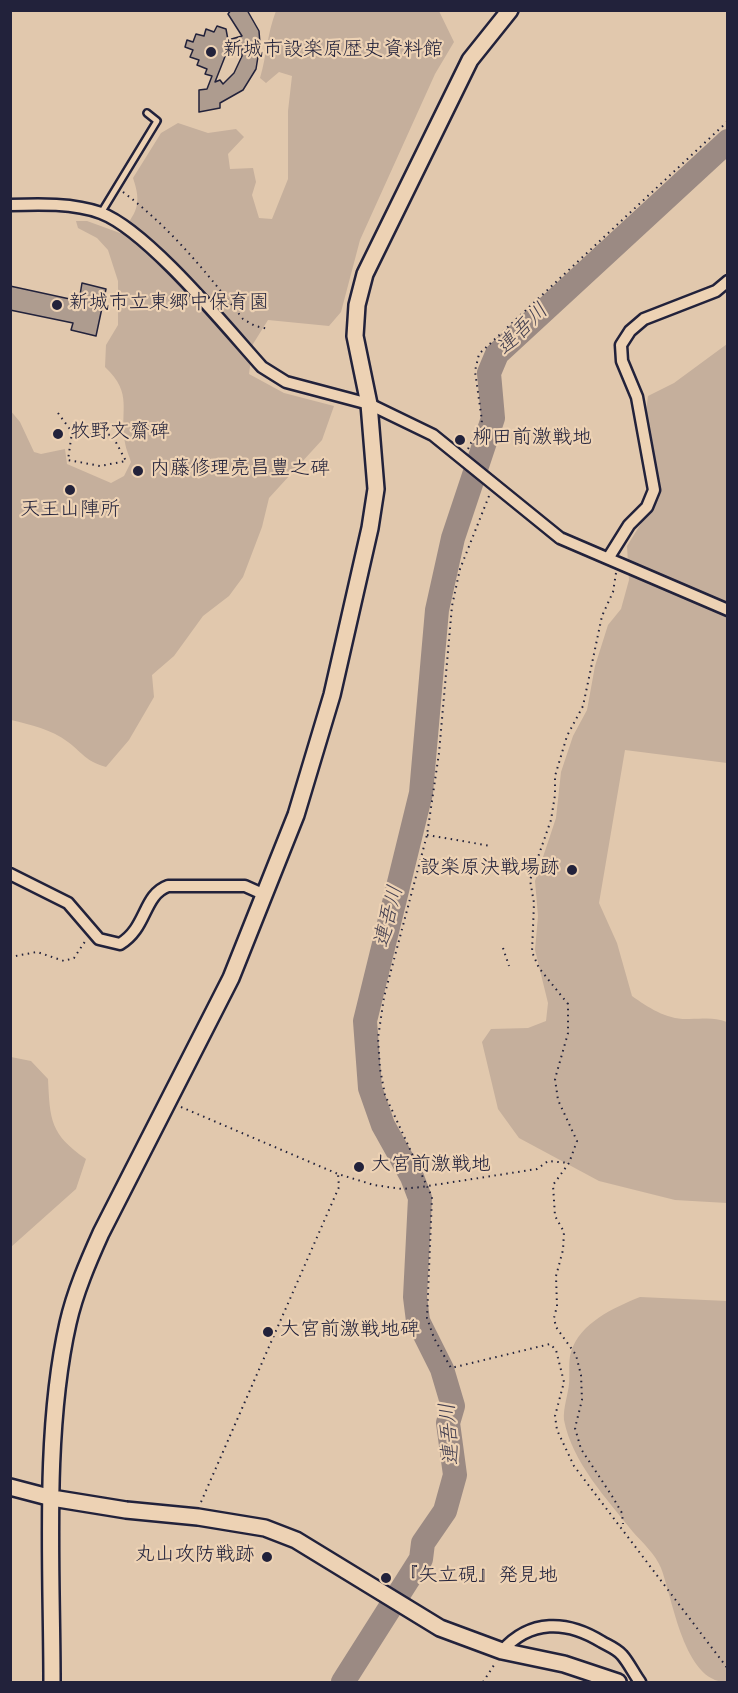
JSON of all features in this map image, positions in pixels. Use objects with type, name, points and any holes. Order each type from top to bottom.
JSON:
[{"type":"street","points":[[52,1683],[52,1497],[56,1401],[68,1323],[83,1274],[231,978],[296,815],[323,728],[370,528],[376,489],[369,404],[355,336],[357,305],[365,274],[470,60],[510,10]]},
{"type":"street","points":[[10,205],[70,207],[101,213],[126,227],[158,256],[262,367],[277,378],[369,404],[432,435],[551,533],[728,610]]},
{"type":"street","points":[[609,557],[629,525],[647,507],[654,489],[637,397],[622,362],[621,345],[630,331],[644,319],[716,291],[728,281]]},
{"type":"street","points":[[10,874],[68,903],[91,933],[99,939],[120,944],[135,933],[153,896],[160,889],[168,886],[245,886],[265,895]]},
{"type":"street","points":[[10,1487],[126,1510],[198,1517],[265,1528],[296,1540],[440,1628],[502,1651],[564,1664],[618,1683]]},
{"type":"street","points":[[502,1651],[517,1636],[533,1628],[544,1624],[568,1627],[594,1636],[621,1653],[640,1683]]},
{"type":"lane","points":[[101,213],[156,121],[147,113]]},
{"type":"path","points":[[462,459],[482,420],[475,371],[479,354],[728,121]]},
{"type":"path","points":[[117,187],[151,213],[179,241],[243,319],[255,326],[269,329]]},
{"type":"path","points":[[58,413],[72,432],[68,460],[100,465],[126,461],[112,435],[72,432]]},
{"type":"path","points":[[493,484],[479,515],[460,569],[452,606],[440,753],[427,835],[384,997],[378,1038],[385,1095],[432,1197],[427,1318],[434,1338],[452,1368],[550,1344],[556,1350],[564,1382],[555,1416],[557,1430],[574,1466],[623,1527],[710,1649],[728,1669]]},
{"type":"path","points":[[620,562],[612,592],[602,616],[583,706],[567,736],[555,776],[551,820],[530,880],[534,903],[532,952],[539,968],[568,1004],[568,1033],[555,1079],[558,1100],[577,1141],[569,1163],[553,1185],[555,1216],[564,1232],[563,1250],[556,1276],[557,1306],[554,1318],[556,1327],[576,1355],[581,1376],[582,1400],[575,1428],[581,1449],[622,1513],[623,1527]]},
{"type":"path","points":[[427,835],[491,846]]},
{"type":"path","points":[[10,957],[37,952],[64,961],[74,958],[91,933]]},
{"type":"path","points":[[503,948],[509,966]]},
{"type":"path","points":[[168,1102],[338,1174],[374,1185],[402,1189],[421,1187],[537,1169],[548,1161],[569,1163]]},
{"type":"path","points":[[198,1517],[199,1506],[339,1187],[338,1174]]},
{"type":"path","points":[[483,1683],[502,1651]]},
{"type":"shaded area","points":[[276,11],[439,11],[454,42],[435,74],[360,240],[341,312],[329,326],[268,320],[253,344],[249,374],[284,393],[334,406],[322,440],[269,498],[262,527],[243,577],[229,596],[203,616],[174,656],[152,675],[154,697],[129,740],[106,767],[89,759],[55,734],[11,720],[10,410],[20,422],[34,452],[41,454],[65,449],[67,464],[111,483],[124,476],[131,462],[125,443],[124,403],[120,386],[105,367],[106,345],[118,325],[118,281],[108,250],[97,238],[78,228],[76,221],[87,221],[120,233],[136,208],[137,195],[133,178],[161,133],[178,123],[208,133],[236,129],[244,137],[228,154],[230,169],[253,168],[256,182],[252,195],[259,218],[272,219],[288,179],[288,111],[292,76],[279,72],[266,83],[260,78]]},
{"type":"shaded area","points":[[727,344],[727,763],[625,750],[599,903],[617,943],[632,996],[652,1009],[673,1018],[713,1019],[727,1022],[727,1203],[675,1200],[599,1181],[519,1138],[498,1109],[482,1042],[491,1029],[528,1028],[546,1021],[548,1003],[535,950],[538,916],[535,881],[556,818],[561,772],[573,736],[587,710],[595,666],[608,625],[621,609],[629,580],[627,546],[650,509],[659,486],[645,419],[648,396],[674,383]]},
{"type":"shaded area","points":[[11,1057],[31,1061],[48,1079],[51,1116],[54,1125],[65,1142],[86,1159],[76,1189],[11,1247]]},
{"type":"shaded area","points":[[640,1297],[727,1301],[727,1682],[712,1679],[700,1669],[690,1655],[682,1637],[659,1563],[582,1465],[568,1436],[564,1420],[569,1384],[569,1363],[575,1342],[599,1318]]},
{"type":"building","points":[[231,10],[247,10],[259,31],[260,44],[256,69],[243,90],[220,103],[220,108],[199,112],[199,90],[207,89],[212,76],[205,74],[207,69],[197,65],[199,60],[190,57],[193,50],[185,47],[187,40],[193,42],[196,34],[204,36],[206,29],[214,32],[217,26],[226,29],[228,40],[242,36],[228,14]],"holes":[[[242,44],[242,56],[234,73],[223,84],[220,80],[215,82],[226,54],[225,49]]]},
{"type":"building","name":"新城市立東郷中保育園","points":[[82,283],[106,289],[96,336],[71,330],[73,323],[10,310],[10,286],[79,301]]},
{"type":"waterway","name":"連吾川","points":[[343,1682],[421,1559],[423,1543],[445,1511],[455,1475],[448,1423],[453,1406],[442,1369],[418,1321],[415,1297],[420,1198],[412,1177],[383,1125],[370,1088],[365,1021],[421,793],[437,610],[453,538],[493,418],[489,373],[497,354],[728,141]]},
{"type":"place","name":"新城市設楽原歴史資料館","points":[[211,52]]},
{"type":"place","name":"新城市立東郷中保育園","points":[[57,305]]},
{"type":"place","name":"牧野文齋碑","points":[[58,434]]},
{"type":"place","name":"柳田前激戦地","points":[[460,440]]},
{"type":"place","name":"内藤修理亮昌豊之碑","points":[[138,471]]},
{"type":"place","name":"天王山陣所","points":[[70,490]]},
{"type":"place","name":"設楽原決戦場跡","points":[[572,870]]},
{"type":"place","name":"大宮前激戦地","points":[[359,1167]]},
{"type":"place","name":"大宮前激戦地碑","points":[[268,1332]]},
{"type":"place","name":"丸山攻防戦跡","points":[[267,1557]]},
{"type":"place","name":"『矢立硯』発見地","points":[[386,1578]]}]
